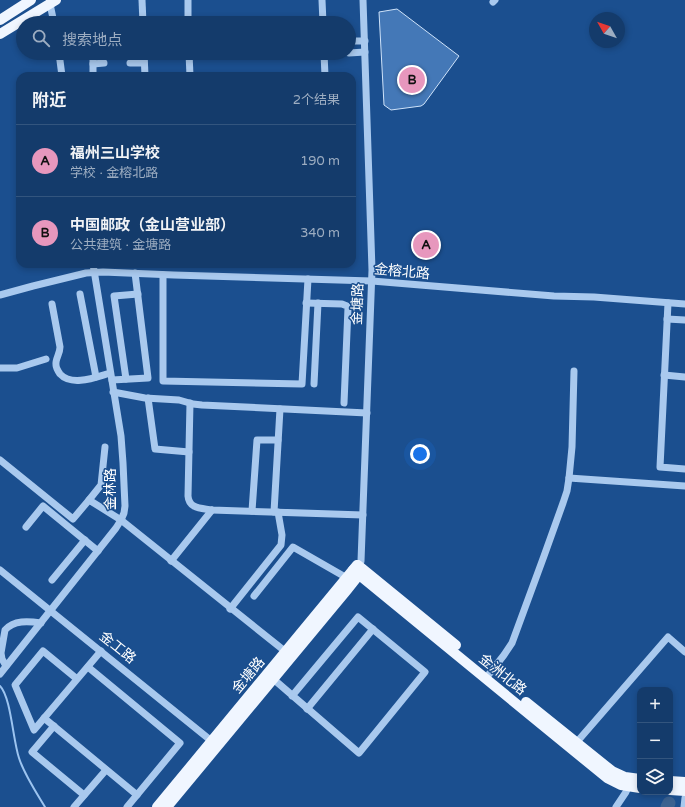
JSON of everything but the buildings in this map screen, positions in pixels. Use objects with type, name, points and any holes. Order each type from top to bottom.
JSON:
[{"type":"main road","points":[[0,20],[31,0]]},
{"type":"main road","points":[[30,16],[53,2]]},
{"type":"main road","points":[[0,34],[16,24]]},
{"type":"main road","name":"金洲北路","points":[[356,569],[488,676],[607,778],[621,785],[633,781]]},
{"type":"main road","name":"金塘路","points":[[270,677],[286,652],[356,569]]},
{"type":"main road","name":"金塘路","points":[[167,807],[215,744],[356,569]]},
{"type":"main road","name":"金洲北路","points":[[488,676],[612,771],[633,781]]},
{"type":"main road","name":"金塘路","points":[[157,807],[215,744]]},
{"type":"main road","points":[[673,782],[685,782]]},
{"type":"main road","points":[[673,790],[685,791]]},
{"type":"street","points":[[142,0],[143,16]]},
{"type":"street","points":[[188,0],[188,16]]},
{"type":"street","points":[[322,0],[323,16]]},
{"type":"street","name":"金塘路","points":[[356,569],[362,515],[372,281],[363,0]]},
{"type":"street","points":[[53,2],[54,16]]},
{"type":"street","points":[[356,41],[365,41]]},
{"type":"street","points":[[356,53],[365,52]]},
{"type":"street","points":[[59,60],[61,72]]},
{"type":"street","points":[[93,60],[93,72]]},
{"type":"street","points":[[189,60],[190,72]]},
{"type":"street","points":[[324,60],[325,72]]},
{"type":"street","points":[[93,64],[104,63]]},
{"type":"street","points":[[130,64],[144,63],[145,72]]},
{"type":"street","name":"金林路","points":[[0,674],[116,528],[124,513],[125,506],[121,436],[94,268]]},
{"type":"street","name":"金榕北路","points":[[0,295],[95,272],[103,272],[372,281],[554,296],[685,304]]},
{"type":"street","points":[[52,304],[60,347],[56,364],[57,370],[63,376],[78,380],[96,377],[126,379],[148,378],[135,273]]},
{"type":"street","points":[[163,275],[164,381],[302,384],[308,279]]},
{"type":"street","points":[[80,294],[96,377]]},
{"type":"street","points":[[126,379],[114,296],[138,294]]},
{"type":"street","points":[[668,302],[660,467],[685,469]]},
{"type":"street","points":[[306,303],[342,304],[348,308],[344,403]]},
{"type":"street","points":[[314,384],[318,303]]},
{"type":"street","points":[[667,319],[685,320]]},
{"type":"street","points":[[0,368],[17,368],[46,359]]},
{"type":"street","points":[[488,676],[512,643],[563,503],[569,478],[572,446],[574,371]]},
{"type":"street","points":[[664,375],[685,377]]},
{"type":"street","points":[[113,392],[148,398],[179,400],[202,405],[366,413]]},
{"type":"street","points":[[148,398],[155,449],[189,452]]},
{"type":"street","points":[[190,403],[188,500],[193,507],[212,510],[362,515]]},
{"type":"street","points":[[230,609],[281,545],[282,535],[276,512],[280,409]]},
{"type":"street","points":[[252,511],[257,440],[278,440]]},
{"type":"street","points":[[0,460],[73,519],[101,485],[105,447]]},
{"type":"street","points":[[569,478],[685,486]]},
{"type":"street","points":[[89,500],[121,520],[230,609],[286,652]]},
{"type":"street","points":[[26,527],[43,506],[98,551]]},
{"type":"street","points":[[171,561],[212,510]]},
{"type":"street","points":[[52,580],[85,540]]},
{"type":"street","points":[[254,596],[293,547],[356,569]]},
{"type":"street","name":"金工路","points":[[0,570],[215,744]]},
{"type":"street","points":[[270,677],[292,696],[359,752],[425,672],[358,617],[292,696]]},
{"type":"street","points":[[6,667],[1,653],[5,630],[11,625],[21,622],[41,624]]},
{"type":"street","points":[[308,709],[373,629]]},
{"type":"street","points":[[576,742],[668,637],[685,652]]},
{"type":"street","points":[[77,679],[43,652],[14,685],[34,730],[101,651]]},
{"type":"street","points":[[88,667],[180,743],[127,807]]},
{"type":"street","points":[[44,718],[137,795]]},
{"type":"street","points":[[54,726],[32,752],[84,795]]},
{"type":"street","points":[[74,807],[106,770]]},
{"type":"street","points":[[616,807],[633,781]]},
{"type":"street","points":[[684,807],[685,798]]},
{"type":"waterway","points":[[0,686],[7,700],[21,764],[30,783],[45,807]]},
{"type":"waterway","points":[[667,807],[669,803]]},
{"type":"place","name":"中国邮政（金山营业部）","points":[[412,80]]},
{"type":"place","name":"福州三山学校","points":[[426,245]]}]
